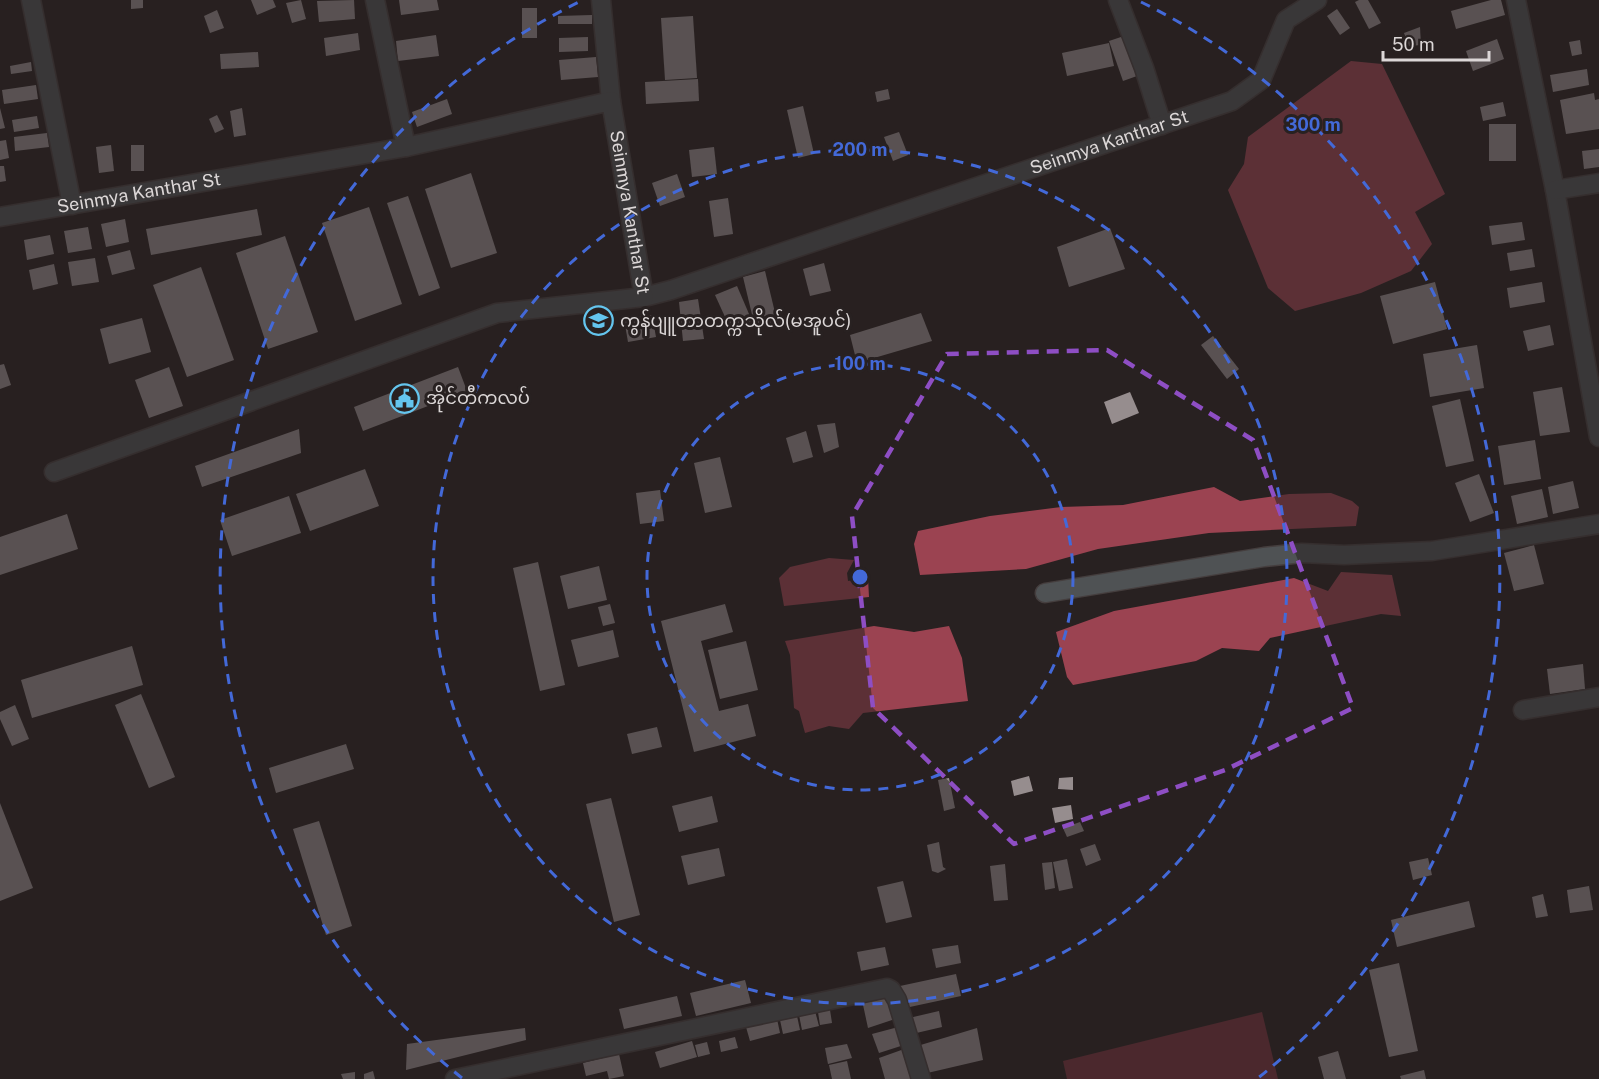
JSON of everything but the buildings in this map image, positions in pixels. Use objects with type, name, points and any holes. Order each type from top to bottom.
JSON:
[{"type":"street","points":[[31,0],[72,205]]},
{"type":"street","points":[[375,0],[406,147]]},
{"type":"street","points":[[601,0],[611,101]]},
{"type":"street","points":[[1118,0],[1144,68],[1161,125]]},
{"type":"street","name":"Seinmya Kanthar St","points":[[0,217],[406,147],[611,101],[644,297],[671,290],[1232,101],[1261,80],[1286,20],[1317,0]]},
{"type":"street","points":[[1516,0],[1555,190],[1599,436]]},
{"type":"street","points":[[1555,190],[1599,183]]},
{"type":"street","points":[[54,472],[497,313],[644,297]]},
{"type":"street","points":[[1045,593],[1264,557],[1302,553],[1344,555],[1432,551],[1599,524]]},
{"type":"street","points":[[1523,710],[1599,697]]},
{"type":"street","points":[[454,1079],[887,988],[897,1000],[921,1079]]},
{"type":"highlighted area","points":[[1107,350],[1253,440],[1353,708],[1225,770],[1014,844],[873,708],[852,516],[947,354]]},
{"type":"shaded area","points":[[1351,61],[1382,64],[1445,194],[1415,212],[1432,244],[1411,271],[1361,293],[1295,311],[1268,288],[1228,190],[1244,164],[1248,137]]},
{"type":"shaded area","points":[[1214,487],[1240,501],[1289,494],[1331,493],[1352,501],[1359,507],[1356,526],[1209,533],[1098,549],[1026,569],[920,575],[914,544],[918,531],[990,516],[1061,507],[1123,505]]},
{"type":"shaded area","points":[[829,558],[854,560],[847,573],[848,581],[868,578],[869,597],[784,606],[779,578],[790,567]]},
{"type":"shaded area","points":[[1341,572],[1392,575],[1401,616],[1381,614],[1270,638],[1259,651],[1222,648],[1196,661],[1073,685],[1067,677],[1056,632],[1114,611],[1294,578],[1328,591]]},
{"type":"shaded area","points":[[874,626],[914,632],[949,626],[962,658],[968,701],[863,713],[849,729],[829,726],[805,733],[799,711],[794,708],[790,655],[785,641]]},
{"type":"shaded area","points":[[1262,1012],[1278,1079],[1067,1079],[1063,1061]]},
{"type":"place","name":"ကွန်ပျူတာတက္ကသိုလ်(မအူပင်)","points":[[599,321]]},
{"type":"place","name":"အိုင်တီကလပ်","points":[[405,398]]}]
